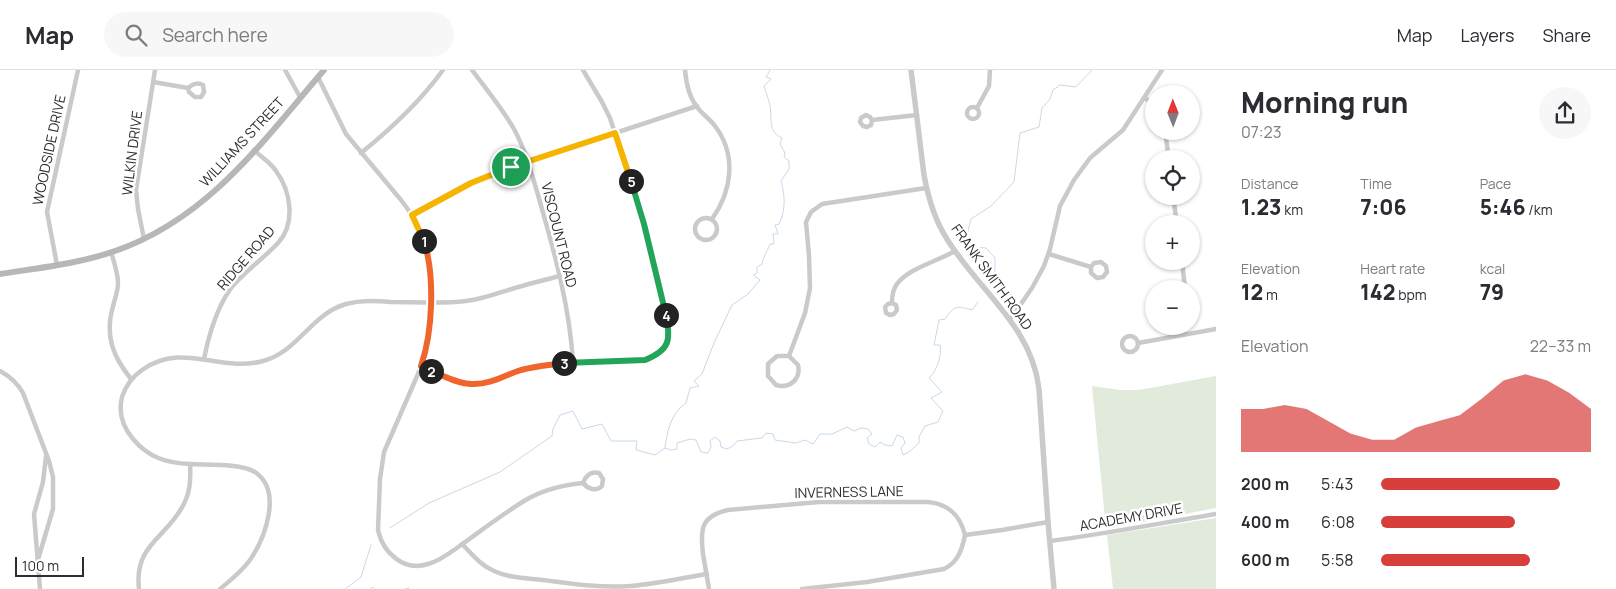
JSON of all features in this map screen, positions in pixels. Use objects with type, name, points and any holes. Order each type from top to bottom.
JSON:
[{"type":"main road","name":"WILLIAMS STREET","points":[[0,274],[56,265],[111,252],[144,239],[176,222],[202,203],[225,182],[324,70]]},
{"type":"street","name":"WOODSIDE DRIVE","points":[[56,265],[47,212],[78,70]]},
{"type":"street","name":"WILKIN DRIVE","points":[[144,239],[136,190],[155,70]]},
{"type":"street","points":[[285,70],[300,97]]},
{"type":"street","points":[[361,153],[403,117],[443,70]]},
{"type":"street","name":"VISCOUNT ROAD","points":[[472,70],[510,122],[527,161],[548,229],[559,276],[569,324],[573,363]]},
{"type":"street","points":[[421,366],[449,379],[471,384],[492,382],[532,368],[573,363],[645,360],[662,351],[668,339],[667,320],[649,243],[615,133],[603,103],[583,70]]},
{"type":"street","points":[[685,70],[689,88],[697,106],[715,126],[721,136],[726,146],[729,162],[728,188],[723,203],[712,219]]},
{"type":"street","name":"FRANK SMITH ROAD","points":[[911,70],[926,188],[937,222],[955,251],[1010,320],[1028,349],[1038,381],[1054,589]]},
{"type":"street","points":[[978,108],[990,86],[990,70]]},
{"type":"street","points":[[1153,85],[1162,70]]},
{"type":"street","points":[[318,77],[341,126],[412,215],[427,252],[430,272],[428,342],[421,366],[384,452],[380,479],[379,534],[383,545],[393,557],[403,563],[415,566],[436,562],[531,497],[561,486],[583,483],[589,488],[595,489],[601,487],[603,481],[601,474],[595,472],[589,474],[583,483]]},
{"type":"street","points":[[153,82],[188,88]]},
{"type":"street","points":[[1010,320],[1039,277],[1049,254],[1060,206],[1074,180],[1090,158],[1123,130],[1145,98]]},
{"type":"street","points":[[412,215],[471,183],[527,161],[697,106]]},
{"type":"street","points":[[872,120],[917,115]]},
{"type":"street","name":"RIDGE ROAD","points":[[204,359],[211,329],[229,292],[245,273],[279,242],[289,219],[288,196],[280,177],[274,168],[254,150]]},
{"type":"street","points":[[789,356],[801,326],[808,297],[810,266],[806,222],[811,212],[822,204],[926,188]]},
{"type":"street","points":[[704,217],[712,219],[717,227],[714,236],[706,240],[698,237],[694,229],[697,221],[704,217]]},
{"type":"street","points":[[892,303],[895,288],[905,277],[955,251]]},
{"type":"street","points":[[111,252],[118,284],[110,321],[110,336],[116,359],[131,379]]},
{"type":"street","points":[[1049,254],[1091,267]]},
{"type":"street","points":[[220,589],[242,569],[259,544],[268,519],[268,492],[260,477],[251,470],[218,465],[168,462],[156,458],[138,444],[127,431],[121,416],[124,392],[131,379],[144,368],[166,359],[184,357],[239,365],[273,358],[294,345],[318,320],[332,310],[346,304],[368,301],[455,302],[474,300],[559,276]]},
{"type":"street","points":[[1200,332],[1216,329]]},
{"type":"street","points":[[1138,343],[1185,335]]},
{"type":"street","points":[[777,356],[789,356],[798,365],[797,377],[788,386],[776,385],[768,376],[768,364],[777,356]]},
{"type":"street","points":[[0,372],[19,386],[23,393],[46,452],[53,477],[54,500],[37,564]]},
{"type":"street","points":[[40,589],[34,514],[44,477],[46,452]]},
{"type":"street","points":[[139,589],[139,572],[146,553],[154,540],[176,517],[186,501],[190,487],[190,464]]},
{"type":"street","name":"INVERNESS LANE","points":[[709,589],[701,540],[702,529],[711,516],[718,512],[819,502],[928,502],[940,504],[954,512],[961,522],[965,535]]},
{"type":"street","name":"ACADEMY DRIVE","points":[[1050,541],[1216,514]]},
{"type":"street","points":[[802,589],[867,582],[944,569],[957,558],[965,535],[1048,522]]},
{"type":"street","points":[[462,544],[487,568],[515,577],[582,585],[623,586],[706,574]]},
{"type":"shaded area","points":[[1216,376],[1216,508],[1106,529],[1092,386],[1120,390],[1139,390]]},
{"type":"shaded area","points":[[1216,518],[1216,589],[1113,589],[1107,535]]},
{"type":"waterway","points":[[665,448],[673,417],[686,403],[690,388],[699,386],[694,381],[702,374],[732,305],[748,294],[760,280],[753,275],[757,273],[757,267],[762,264],[770,244],[774,244],[773,234],[778,234],[775,225],[779,224],[781,219],[784,202],[781,181],[789,169],[789,161],[784,157],[785,153],[780,144],[782,138],[774,132],[772,125],[770,106],[764,86],[771,79],[766,77],[769,70]]},
{"type":"waterway","points":[[991,281],[995,270],[995,258],[986,248],[972,247],[965,242],[971,219],[991,206],[1014,182],[1020,133],[1039,127],[1042,108],[1050,99],[1053,90],[1060,85],[1076,87],[1092,70]]},
{"type":"waterway","points":[[390,528],[429,503],[500,472],[552,436],[553,429],[560,415],[573,411],[582,429],[602,424],[611,441],[637,441],[636,450],[655,455],[665,448],[677,449],[677,443],[690,439],[696,440],[701,452],[708,453],[711,447],[710,441],[715,437],[720,441],[721,447],[727,449],[737,441],[762,438],[766,433],[773,434],[775,440],[796,443],[805,440],[813,444],[820,434],[832,434],[847,427],[854,431],[861,428],[868,429],[872,434],[867,438],[869,444],[875,447],[880,442],[892,446],[897,435],[903,437],[905,443],[901,448],[903,455],[919,443],[919,437],[925,426],[938,422],[943,411],[931,398],[942,392],[929,378],[937,367],[940,358],[940,345],[934,345],[939,320],[945,319],[956,308],[972,310],[978,302]]},
{"type":"waterway","points":[[345,589],[361,577],[371,545]]},
{"type":"waterway","points":[[370,589],[373,587],[375,589]]},
{"type":"waterway","points":[[405,589],[409,589]]},
{"type":"route","points":[[615,133],[644,224],[667,320],[668,339],[660,353],[645,360],[579,362],[542,366],[480,384],[458,382],[421,366],[429,332],[430,272],[426,248],[412,215],[471,183],[511,167],[615,133]]}]
